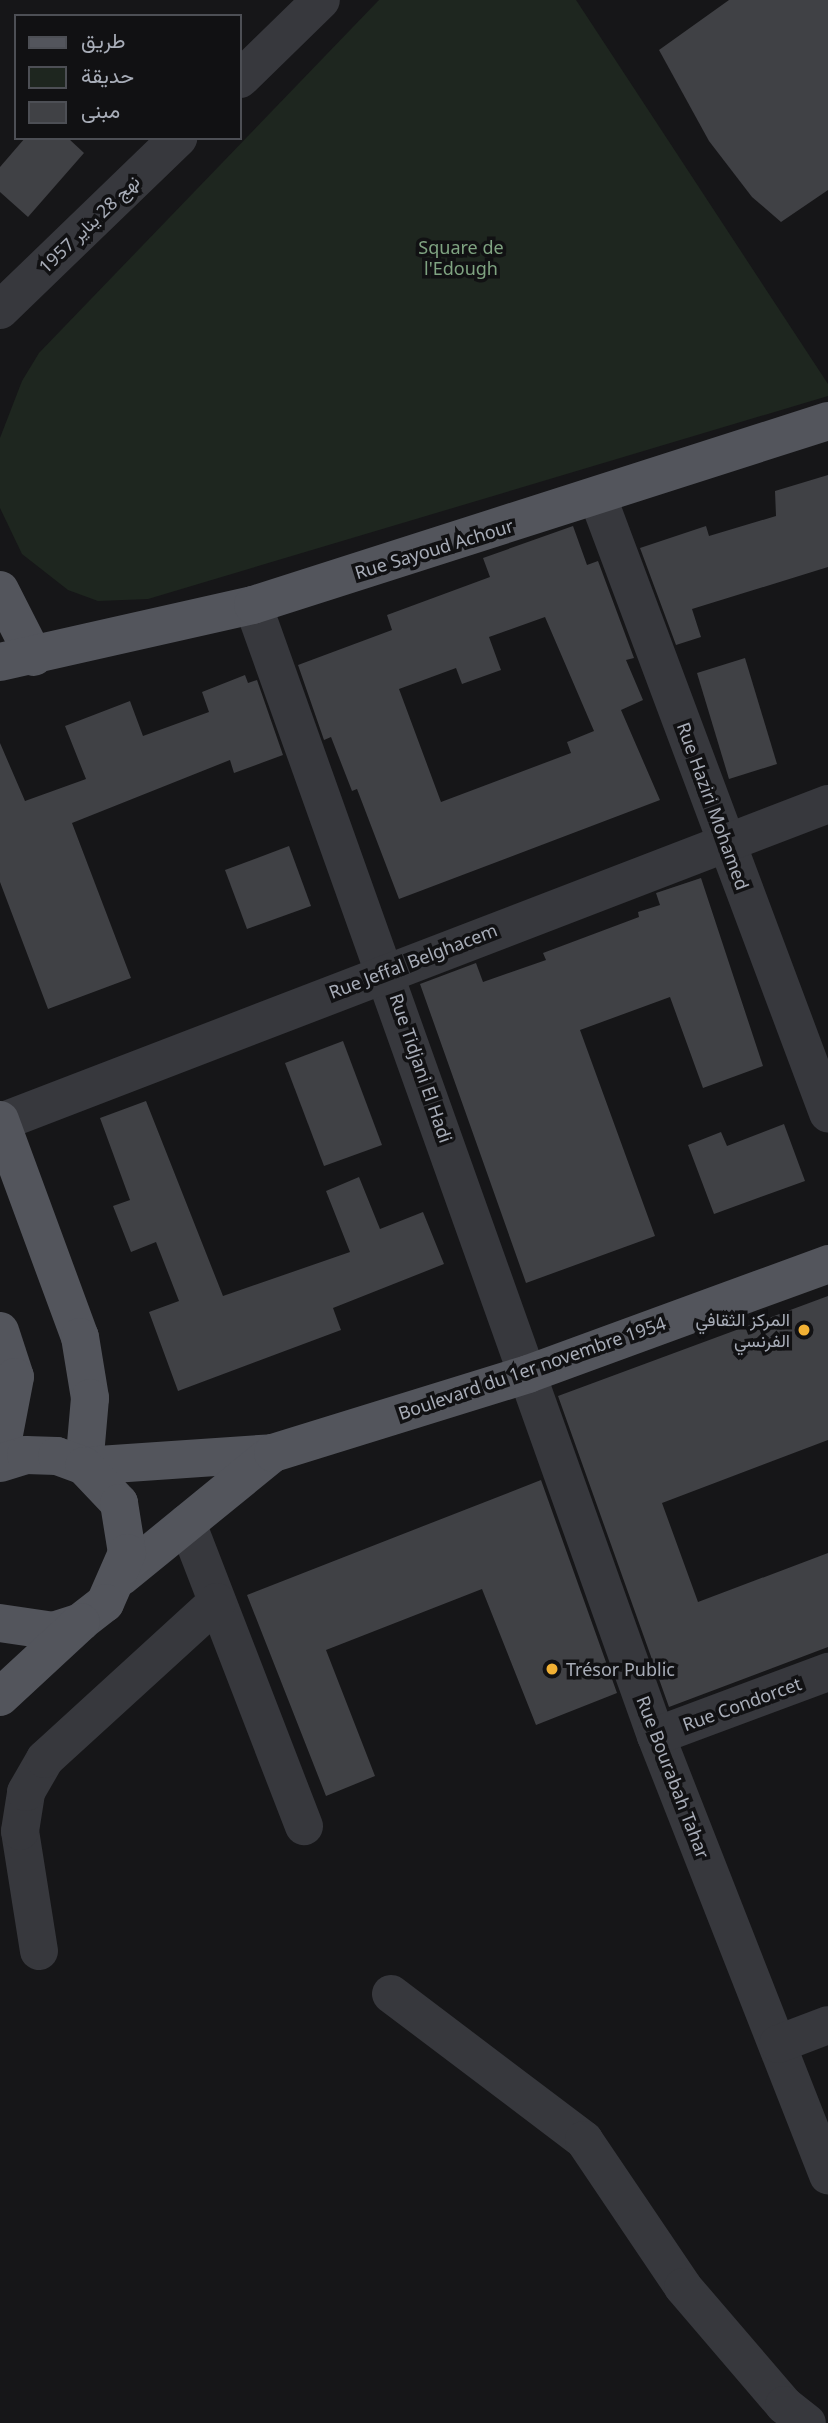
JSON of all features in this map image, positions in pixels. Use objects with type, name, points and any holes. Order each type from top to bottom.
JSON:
[{"type":"main road","name":"Rue Sayoud Achour","points":[[11,654],[253,605],[598,498],[828,421]]},
{"type":"main road","points":[[0,590],[11,654]]},
{"type":"main road","points":[[0,1121],[80,1337],[89,1398],[84,1466]]},
{"type":"main road","name":"Boulevard du 1er novembre 1954","points":[[273,1453],[528,1374],[828,1264]]},
{"type":"main road","points":[[0,1331],[15,1377],[0,1455]]},
{"type":"main road","points":[[84,1466],[273,1453]]},
{"type":"main road","points":[[0,1697],[80,1622],[105,1603],[121,1577],[273,1453]]},
{"type":"main road","points":[[0,1463],[26,1455],[57,1455],[84,1466],[119,1503],[127,1540],[121,1577]]},
{"type":"main road","points":[[0,1623],[54,1631],[80,1622]]},
{"type":"street","points":[[242,77],[321,0]]},
{"type":"street","name":"نهج 28 يناير 1957","points":[[0,310],[176,140]]},
{"type":"street","name":"Rue Haziri Mohamed","points":[[598,498],[828,1113]]},
{"type":"street","name":"Rue Tidjani El Hadi","points":[[253,605],[387,970],[528,1374]]},
{"type":"street","name":"Rue Jeffal Belghacem","points":[[0,1121],[387,970],[828,804]]},
{"type":"street","name":"Rue Bourabah Tahar","points":[[528,1374],[656,1736],[828,2176]]},
{"type":"street","points":[[187,1524],[304,1826]]},
{"type":"street","points":[[39,1951],[20,1831],[26,1792],[45,1759],[217,1602]]},
{"type":"street","name":"Rue Condorcet","points":[[656,1736],[828,1672]]},
{"type":"street","points":[[391,1994],[584,2140],[683,2287],[783,2405],[807,2423]]},
{"type":"street","points":[[778,2044],[828,2025]]},
{"type":"green space","name":"Square de l'Edough","points":[[379,0],[576,0],[828,384],[828,396],[148,599],[98,601],[68,590],[22,554],[0,508],[0,438],[22,381],[39,353]]},
{"type":"building","points":[[729,0],[828,0],[828,190],[781,222],[752,197],[709,141],[659,50]]},
{"type":"building","points":[[23,140],[70,140],[84,153],[28,217],[0,192],[0,167]]},
{"type":"building","points":[[828,475],[828,567],[692,609],[701,637],[676,645],[640,548],[706,526],[709,536],[776,516],[775,491]]},
{"type":"building","points":[[573,526],[587,565],[598,561],[634,658],[626,660],[643,700],[621,710],[660,800],[399,899],[357,789],[352,791],[331,737],[324,740],[298,665],[392,630],[387,615],[490,577],[483,558]],"holes":[[[545,617],[594,731],[567,742],[571,753],[441,802],[399,689],[456,668],[462,684],[501,670],[489,637]]]},
{"type":"building","points":[[745,658],[777,764],[729,779],[697,673]]},
{"type":"building","points":[[245,675],[248,683],[257,680],[283,755],[234,773],[230,760],[72,823],[131,978],[48,1009],[0,882],[0,743],[25,801],[86,779],[65,726],[130,701],[143,736],[209,712],[202,692]]},
{"type":"building","points":[[289,846],[311,906],[247,929],[225,870]]},
{"type":"building","points":[[701,878],[763,1066],[703,1088],[670,997],[580,1030],[655,1236],[526,1283],[420,984],[476,963],[483,982],[546,960],[543,953],[639,917],[638,912],[660,905],[656,893]]},
{"type":"building","points":[[343,1041],[382,1145],[324,1166],[285,1063]]},
{"type":"building","points":[[146,1101],[223,1296],[350,1252],[326,1191],[359,1177],[380,1229],[423,1212],[444,1264],[333,1308],[341,1330],[178,1391],[149,1312],[179,1301],[156,1242],[131,1252],[113,1206],[130,1200],[100,1118]]},
{"type":"building","points":[[784,1124],[805,1181],[714,1214],[688,1145],[721,1132],[727,1146]]},
{"type":"building","points":[[828,1296],[828,1440],[662,1503],[698,1602],[828,1553],[828,1647],[669,1707],[558,1396]]},
{"type":"building","name":"Trésor Public","points":[[541,1480],[617,1693],[536,1725],[482,1589],[326,1650],[375,1776],[326,1796],[247,1595]]},
{"type":"place","name":"المركز الثقافي الفرنسي","points":[[804,1330]]},
{"type":"place","name":"Trésor Public","points":[[552,1669]]}]
